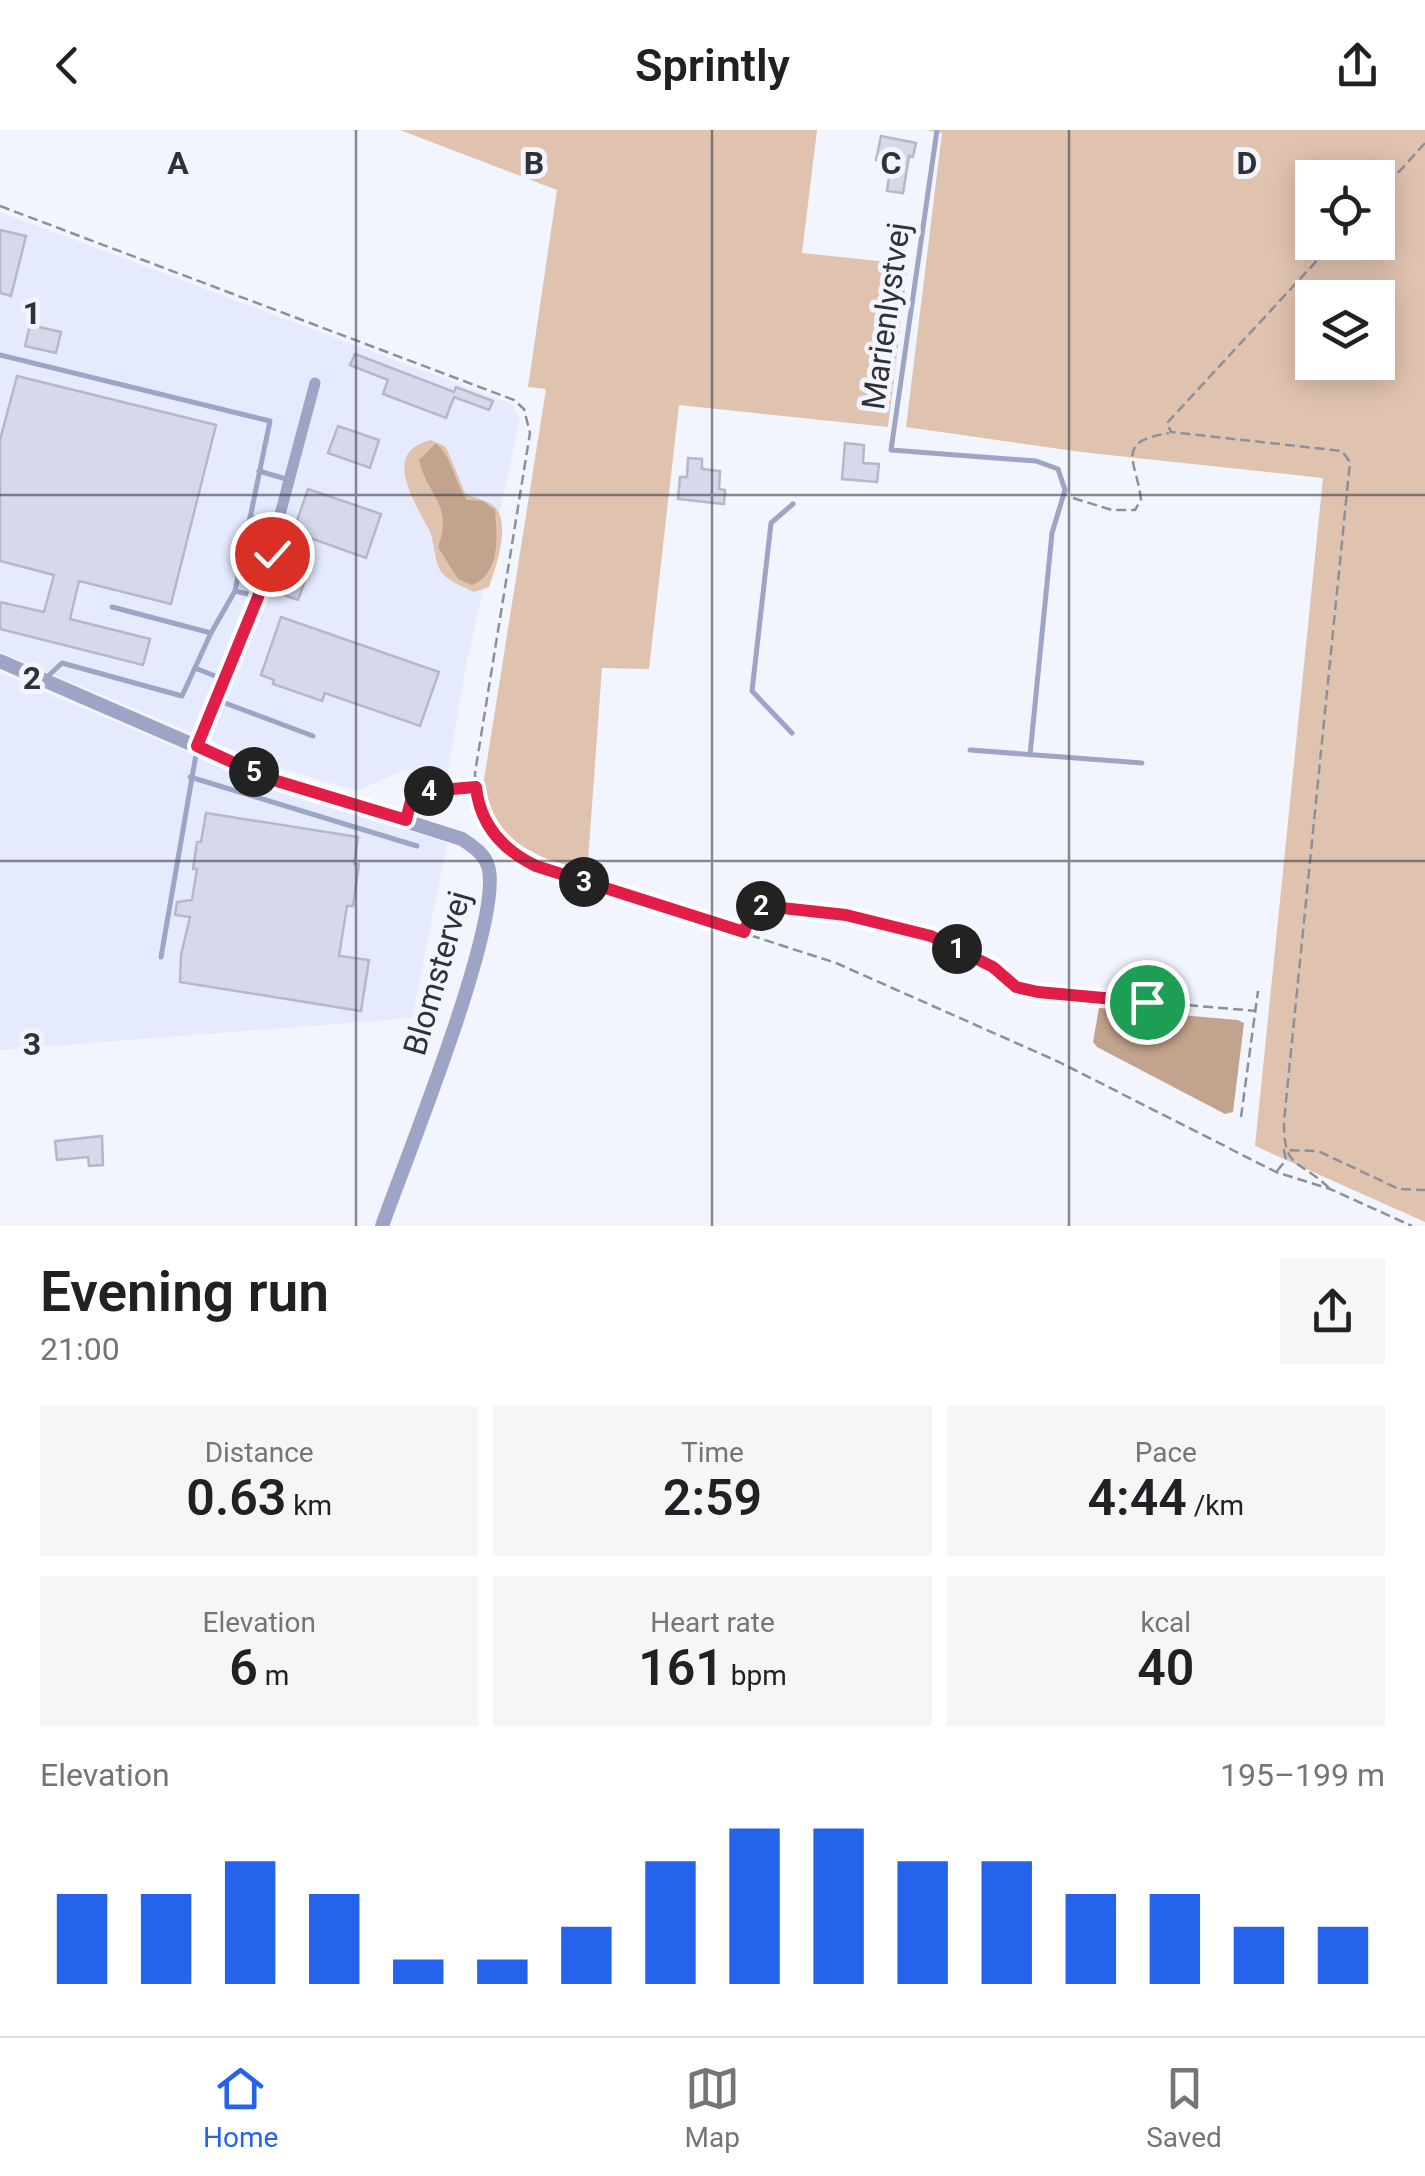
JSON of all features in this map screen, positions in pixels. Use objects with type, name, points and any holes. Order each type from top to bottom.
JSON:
[{"type":"street","points":[[197,746],[258,597],[315,383]]},
{"type":"street","name":"Blomstervej","points":[[0,661],[267,778],[462,838],[481,854],[488,865],[491,886],[460,1011],[382,1226]]},
{"type":"lane","name":"Marienlystvej","points":[[937,130],[890,450],[1036,461],[1058,470],[1065,490]]},
{"type":"lane","points":[[0,355],[270,421],[235,590],[182,696],[62,664],[44,680]]},
{"type":"lane","points":[[259,472],[289,480]]},
{"type":"lane","points":[[1030,755],[1052,533],[1065,490]]},
{"type":"lane","points":[[792,733],[752,690],[772,523],[793,504]]},
{"type":"lane","points":[[250,516],[279,524]]},
{"type":"lane","points":[[235,590],[258,597]]},
{"type":"lane","points":[[112,607],[211,633]]},
{"type":"lane","points":[[195,668],[225,680]]},
{"type":"lane","points":[[217,700],[313,736]]},
{"type":"lane","points":[[161,957],[197,746]]},
{"type":"lane","points":[[970,750],[1142,764]]},
{"type":"lane","points":[[190,778],[417,846]]},
{"type":"path","points":[[1395,176],[1425,143]]},
{"type":"path","points":[[0,206],[514,400],[524,409],[530,433],[475,773],[484,820],[515,856],[836,963],[1059,1062],[1276,1172],[1330,1188],[1412,1226]]},
{"type":"path","points":[[1171,432],[1167,423],[1317,260]]},
{"type":"path","points":[[1065,490],[1072,498],[1091,505],[1124,512],[1135,510],[1141,500],[1130,457],[1132,448],[1143,439],[1171,432],[1342,451],[1350,462],[1286,1102],[1286,1160],[1276,1172]]},
{"type":"path","points":[[406,820],[416,792],[476,787]]},
{"type":"path","points":[[744,932],[755,905],[846,915],[931,936],[993,967],[1016,987],[1256,1011]]},
{"type":"path","points":[[1241,1116],[1258,991]]},
{"type":"path","points":[[1284,1150],[1291,1160],[1330,1188]]},
{"type":"path","points":[[1284,1150],[1318,1151],[1398,1190],[1424,1189]]},
{"type":"shaded area","points":[[400,130],[817,130],[802,253],[908,264],[888,427],[679,405],[649,669],[602,668],[587,874],[535,853],[500,828],[489,809],[484,780],[546,389],[528,387],[557,190]]},
{"type":"shaded area","points":[[925,130],[1425,130],[1425,1222],[1255,1146],[1323,478],[1081,452],[906,427],[942,133]]},
{"type":"shaded area","points":[[0,212],[512,404],[520,419],[465,671],[447,777],[429,770],[403,770],[357,791],[267,764],[0,652]]},
{"type":"shaded area","points":[[431,440],[446,447],[465,493],[492,504],[500,515],[501,546],[489,587],[474,592],[449,579],[439,567],[430,532],[411,494],[404,467],[415,446]]},
{"type":"shaded area","points":[[436,443],[467,500],[483,501],[495,510],[493,563],[472,585],[458,579],[438,547],[441,510],[419,460]]},
{"type":"shaded area","points":[[0,673],[264,785],[447,843],[412,1018],[0,1050]]},
{"type":"shaded area","points":[[1099,1008],[1244,1023],[1233,1112],[1225,1114],[1097,1047],[1093,1042]]},
{"type":"building","points":[[881,136],[916,143],[913,157],[909,156],[903,193],[887,191],[891,163],[876,160]]},
{"type":"building","points":[[0,230],[26,236],[11,296],[0,293]]},
{"type":"building","points":[[30,325],[61,332],[56,353],[25,346]]},
{"type":"building","points":[[355,354],[454,392],[456,387],[493,401],[489,410],[454,397],[446,418],[383,394],[388,380],[350,365]]},
{"type":"building","points":[[17,376],[216,425],[171,604],[79,581],[70,619],[150,639],[143,665],[0,629],[0,602],[44,612],[54,575],[0,561],[0,440]]},
{"type":"building","points":[[338,426],[379,440],[370,468],[328,453]]},
{"type":"building","points":[[845,443],[864,445],[863,463],[879,464],[877,482],[842,479]]},
{"type":"building","points":[[688,458],[702,459],[702,469],[720,471],[719,489],[725,490],[724,504],[678,499],[680,477],[687,477]]},
{"type":"building","points":[[308,489],[381,514],[366,558],[293,532]]},
{"type":"building","points":[[288,563],[309,570],[298,600],[278,593]]},
{"type":"building","points":[[281,617],[439,672],[420,726],[325,693],[322,701],[273,684],[274,680],[261,675]]},
{"type":"building","points":[[206,813],[358,837],[353,906],[347,906],[339,956],[369,960],[361,1011],[180,982],[181,955],[190,917],[175,915],[177,902],[192,900],[197,842],[201,842]]},
{"type":"building","points":[[102,1136],[103,1165],[89,1166],[88,1157],[57,1160],[55,1141]]},
{"type":"route","points":[[272,554],[197,746],[267,778],[406,820],[416,792],[476,787],[484,820],[515,856],[744,932],[755,905],[846,915],[931,936],[993,967],[1016,987],[1147,1002]]}]
